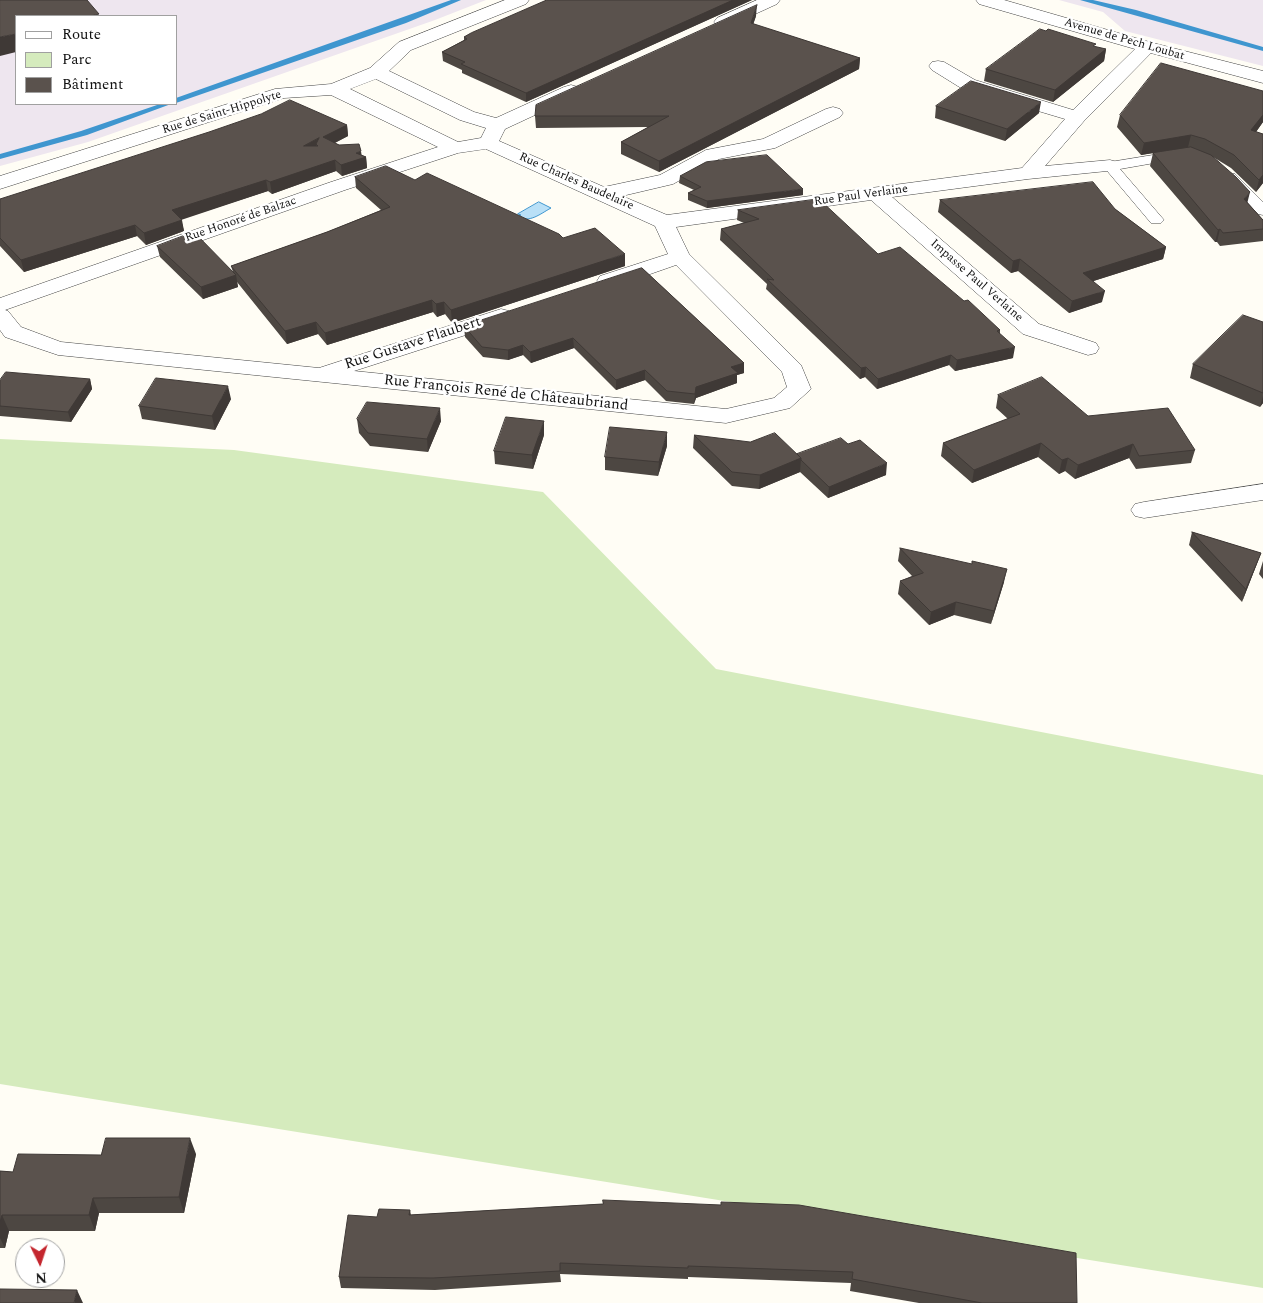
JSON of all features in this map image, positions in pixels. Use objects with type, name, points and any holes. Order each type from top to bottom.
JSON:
[{"type":"street","name":"Rue de Saint-Hippolyte","points":[[0,183],[282,93],[334,89],[377,72],[406,46],[520,0]]},
{"type":"street","points":[[709,28],[771,0]]},
{"type":"street","name":"Avenue de Pech Loubat","points":[[985,0],[1147,47],[1263,77]]},
{"type":"street","points":[[1028,174],[1077,117],[1147,47]]},
{"type":"street","points":[[938,66],[968,84],[1077,117]]},
{"type":"street","points":[[377,72],[467,116],[497,125]]},
{"type":"street","points":[[334,89],[455,148],[488,143],[497,125],[585,85]]},
{"type":"street","points":[[602,194],[666,180],[714,154],[768,144],[833,113]]},
{"type":"street","name":"Rue Charles Baudelaire","points":[[488,143],[664,222]]},
{"type":"street","name":"Rue Honoré de Balzac","points":[[0,305],[338,186],[455,148]]},
{"type":"street","name":"Rue Paul Verlaine","points":[[664,222],[1028,174],[1110,166]]},
{"type":"street","name":"Impasse Paul Verlaine","points":[[876,194],[1031,329],[1088,348]]},
{"type":"street","name":"Rue François René de Châteaubriand","points":[[0,316],[13,332],[58,348],[318,376],[726,416],[782,403],[799,389],[794,370],[680,257],[664,222]]},
{"type":"street","points":[[587,287],[680,257]]},
{"type":"street","name":"Rue Gustave Flaubert","points":[[318,376],[522,309]]},
{"type":"street","points":[[1144,510],[1263,492]]},
{"type":"lane","points":[[1110,166],[1188,153],[1196,155]]},
{"type":"lane","points":[[1110,166],[1156,220]]},
{"type":"lane","points":[[1221,167],[1263,211]]},
{"type":"shaded area","points":[[0,0],[486,0],[435,20],[88,142],[0,166]]},
{"type":"shaded area","points":[[1059,0],[1263,0],[1263,66],[1125,31],[1103,12]]},
{"type":"green space","points":[[0,439],[234,450],[543,492],[716,669],[1263,775],[1263,1288],[0,1084]]},
{"type":"water","points":[[539,202],[551,208],[531,218],[522,219],[518,217],[521,215],[518,214]]},
{"type":"building","points":[[0,0],[87,0],[99,14],[15,15],[15,34],[0,37]]},
{"type":"building","points":[[547,0],[733,0],[526,93],[461,64],[465,62],[442,52],[467,39],[464,37],[471,33]]},
{"type":"building","points":[[757,5],[751,23],[860,58],[659,161],[621,142],[669,116],[535,116],[536,105]]},
{"type":"building","points":[[1040,29],[1046,31],[1048,29],[1106,49],[1055,90],[986,69]]},
{"type":"building","points":[[1161,63],[1263,91],[1263,115],[1251,130],[1263,134],[1263,175],[1259,180],[1234,155],[1205,139],[1191,135],[1144,143],[1120,115]]},
{"type":"building","points":[[971,81],[1041,102],[1007,129],[936,106]]},
{"type":"building","points":[[290,100],[347,125],[323,137],[339,145],[359,144],[361,151],[356,153],[366,157],[341,165],[335,160],[270,182],[266,180],[172,210],[182,220],[144,233],[135,225],[21,260],[0,238],[0,199],[261,114]],"holes":[[[319,138],[316,144],[318,146],[304,146]]]},
{"type":"building","points":[[1191,147],[1211,155],[1250,192],[1244,199],[1263,220],[1263,229],[1223,233],[1220,229],[1218,230],[1153,153]]},
{"type":"building","points":[[767,155],[803,189],[707,201],[688,193],[701,187],[680,176],[706,162]]},
{"type":"building","points":[[386,166],[415,180],[427,173],[559,234],[563,238],[595,228],[625,254],[451,310],[444,302],[436,304],[432,300],[325,333],[316,322],[285,331],[231,266],[327,232],[390,207],[355,177]]},
{"type":"building","points":[[1093,182],[1115,209],[1166,247],[1083,273],[1105,291],[1072,301],[1020,259],[1013,261],[940,200]]},
{"type":"building","points":[[819,199],[878,254],[900,247],[964,301],[968,300],[1015,347],[957,360],[951,355],[878,379],[866,367],[861,368],[767,279],[774,280],[721,229],[759,219],[738,210]]},
{"type":"building","points":[[194,232],[236,275],[201,287],[157,246]]},
{"type":"building","points":[[642,268],[744,363],[731,367],[738,373],[696,387],[695,394],[667,391],[645,370],[616,380],[573,338],[530,352],[523,345],[508,350],[482,347],[464,326]]},
{"type":"building","points":[[1243,315],[1263,322],[1263,393],[1193,364]]},
{"type":"building","points":[[6,372],[90,379],[68,412],[0,406],[0,380]]},
{"type":"building","points":[[1042,377],[1088,416],[1168,408],[1195,450],[1139,456],[1133,444],[1078,465],[1068,458],[1062,460],[1041,443],[974,470],[943,443],[1020,414],[998,395]]},
{"type":"building","points":[[156,378],[228,386],[212,416],[139,406]]},
{"type":"building","points":[[367,402],[440,408],[427,439],[368,433],[357,419]]},
{"type":"building","points":[[506,417],[544,421],[532,455],[494,451]]},
{"type":"building","points":[[610,427],[667,432],[659,462],[605,457]]},
{"type":"building","points":[[775,433],[801,458],[760,475],[732,472],[694,435],[750,442]]},
{"type":"building","points":[[841,438],[848,444],[860,440],[887,463],[829,487],[797,454]]},
{"type":"building","points":[[1192,532],[1261,553],[1246,589]]},
{"type":"building","points":[[900,548],[972,564],[972,561],[1007,569],[994,611],[956,602],[931,612],[900,581],[923,573]]},
{"type":"building","points":[[106,1138],[190,1138],[179,1197],[93,1198],[89,1215],[2,1215],[0,1222],[0,1171],[13,1172],[18,1154],[101,1155]]},
{"type":"building","points":[[603,1200],[721,1205],[721,1202],[799,1205],[1076,1253],[1077,1303],[982,1303],[852,1279],[853,1272],[688,1266],[688,1268],[560,1263],[560,1271],[433,1278],[339,1277],[348,1215],[377,1217],[379,1209],[410,1210],[409,1215],[603,1204]]},
{"type":"building","points":[[0,1289],[77,1290],[74,1303],[0,1303]]},
{"type":"waterway","points":[[178,100],[457,0]]},
{"type":"waterway","points":[[1084,0],[1263,49]]},
{"type":"waterway","points":[[0,157],[84,133],[164,105]]}]
